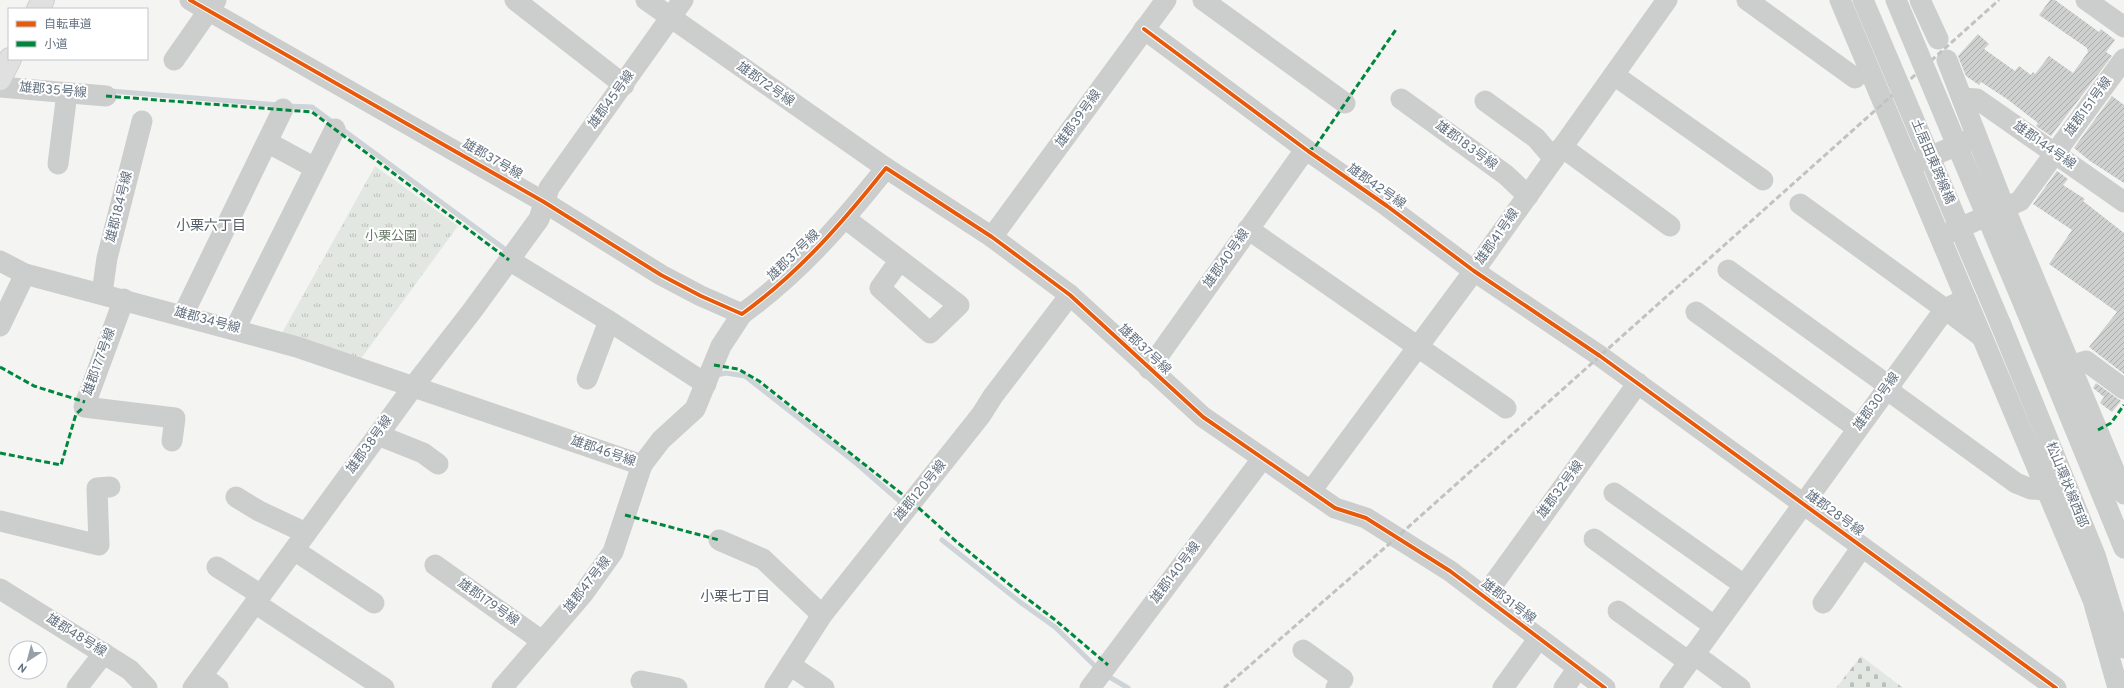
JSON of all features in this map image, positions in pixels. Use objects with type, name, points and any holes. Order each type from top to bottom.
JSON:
[{"type":"main road","points":[[0,79],[10,60]]},
{"type":"street","name":"雄郡37号線","points":[[190,0],[212,5],[544,202],[661,275],[701,296],[742,314],[764,298],[800,266],[846,219],[886,168],[992,237],[1070,295],[1203,417],[1335,508],[1366,518],[1396,538]]},
{"type":"street","points":[[515,0],[624,85]]},
{"type":"street","name":"雄郡72号線","points":[[646,0],[886,168]]},
{"type":"street","name":"雄郡45号線","points":[[544,202],[549,188],[624,85],[683,0]]},
{"type":"street","name":"雄郡39号線","points":[[992,237],[1166,0]]},
{"type":"street","points":[[1203,0],[1345,103]]},
{"type":"street","name":"雄郡41号線","points":[[1311,491],[1474,271],[1667,0]]},
{"type":"street","points":[[1746,0],[1854,78]]},
{"type":"street","points":[[1840,0],[1911,165],[1982,338],[2093,600],[2118,688]]},
{"type":"street","name":"土居田東跨線橋","points":[[1863,0],[2001,325]]},
{"type":"street","points":[[1896,0],[2124,548]]},
{"type":"street","points":[[1920,0],[1938,39]]},
{"type":"street","points":[[2086,0],[2124,27]]},
{"type":"street","points":[[174,60],[212,5]]},
{"type":"street","name":"雄郡42号線","points":[[1144,29],[1308,151],[1387,206],[1474,271],[1600,356]]},
{"type":"street","name":"雄郡151号線","points":[[2054,154],[2124,59]]},
{"type":"street","points":[[1947,60],[2005,209],[2124,494]]},
{"type":"street","points":[[1614,75],[1764,180]]},
{"type":"street","name":"雄郡35号線","points":[[0,87],[106,96]]},
{"type":"street","points":[[58,164],[67,92]]},
{"type":"street","name":"雄郡144号線","points":[[1962,98],[1978,99],[2124,202]]},
{"type":"street","name":"雄郡183号線","points":[[1401,99],[1506,175],[1528,196]]},
{"type":"street","points":[[1485,101],[1558,153],[1670,226]]},
{"type":"street","points":[[183,315],[283,109]]},
{"type":"street","name":"雄郡184号線","points":[[102,293],[107,258],[142,121]]},
{"type":"street","points":[[235,329],[335,129]]},
{"type":"street","points":[[1911,165],[1977,138]]},
{"type":"street","points":[[267,142],[315,168]]},
{"type":"street","name":"雄郡40号線","points":[[1149,369],[1300,157],[1308,151]]},
{"type":"street","points":[[1940,236],[2005,209],[2020,201],[2054,154]]},
{"type":"street","name":"雄郡38号線","points":[[204,684],[258,599],[378,434],[539,219],[544,202]]},
{"type":"street","points":[[1800,204],[1945,309],[1982,338]]},
{"type":"street","points":[[846,219],[900,260]]},
{"type":"street","points":[[1248,229],[1506,408]]},
{"type":"street","points":[[509,260],[609,321],[706,384]]},
{"type":"street","name":"雄郡34号線","points":[[0,261],[25,274],[102,293],[297,347],[413,387]]},
{"type":"street","points":[[1728,270],[1888,387],[1896,396],[2016,483],[2031,489],[2046,490]]},
{"type":"street","points":[[0,326],[25,274]]},
{"type":"street","name":"雄郡120号線","points":[[775,688],[822,615],[981,415],[993,396],[1070,295]]},
{"type":"street","name":"雄郡177号線","points":[[124,299],[84,407],[175,418],[172,441]]},
{"type":"street","name":"雄郡30号線","points":[[1670,688],[1857,428],[1945,309],[1966,299]]},
{"type":"street","points":[[1696,312],[1857,428]]},
{"type":"street","name":"雄郡46号線","points":[[413,387],[642,465],[661,440],[695,409],[721,346],[742,314]]},
{"type":"street","points":[[587,379],[609,321]]},
{"type":"street","name":"松山環状線西部","points":[[2001,325],[2095,555],[2124,648]]},
{"type":"street","name":"雄郡28号線","points":[[1600,356],[2056,688]]},
{"type":"street","points":[[2070,366],[2086,361],[2124,389]]},
{"type":"street","name":"雄郡32号線","points":[[1484,596],[1638,383]]},
{"type":"street","points":[[378,434],[423,453],[438,464]]},
{"type":"street","name":"雄郡140号線","points":[[1090,688],[1262,459]]},
{"type":"street","name":"雄郡47号線","points":[[502,688],[583,594],[613,552],[642,465]]},
{"type":"street","points":[[0,521],[99,545],[97,488],[110,487]]},
{"type":"street","points":[[1614,493],[1744,585]]},
{"type":"street","points":[[236,497],[259,511],[300,541],[374,603]]},
{"type":"street","name":"雄郡31号線","points":[[1396,538],[1450,571],[1605,688]]},
{"type":"street","points":[[1594,539],[1714,626]]},
{"type":"street","points":[[719,540],[763,559],[822,615]]},
{"type":"street","points":[[1823,603],[1862,547]]},
{"type":"street","name":"雄郡179号線","points":[[434,565],[542,641]]},
{"type":"street","points":[[217,568],[258,599],[384,688]]},
{"type":"street","name":"雄郡48号線","points":[[0,589],[130,670],[147,688]]},
{"type":"street","points":[[1618,611],[1740,688]]},
{"type":"street","points":[[1503,688],[1538,638]]},
{"type":"street","points":[[1303,650],[1343,679],[1336,688]]},
{"type":"street","points":[[78,688],[104,653]]},
{"type":"street","points":[[790,665],[824,688]]},
{"type":"street","points":[[1564,688],[1578,668]]},
{"type":"street","points":[[641,681],[677,688]]},
{"type":"green space","name":"小栗公園","points":[[375,166],[458,226],[360,360],[282,333]]},
{"type":"green space","points":[[1861,656],[1903,688],[1836,688]]},
{"type":"building","points":[[2050,0],[2055,0],[2099,32],[2101,29],[2115,40],[2106,52],[2112,56],[2051,136],[2036,126],[2038,123],[2007,99],[1981,82],[1979,85],[1966,76],[1958,56],[1978,34],[1989,44],[1984,49],[2015,71],[2019,66],[2031,75],[2033,72],[2035,74],[2049,56],[2073,73],[2088,52],[2087,48],[2039,15]]},
{"type":"building","points":[[2112,96],[2124,105],[2124,183],[2090,161],[2074,148]]},
{"type":"building","points":[[2057,171],[2068,179],[2063,185],[2085,199],[2083,201],[2124,233],[2124,374],[2089,347],[2117,312],[2049,264],[2072,230],[2033,204]]},
{"type":"building","points":[[2096,383],[2121,401],[2112,412],[2100,403],[2104,397],[2093,388]]},
{"type":"waterway","points":[[110,91],[279,105]]},
{"type":"waterway","points":[[287,106],[312,107],[506,250]]},
{"type":"waterway","points":[[716,375],[726,373],[745,376],[856,463],[902,503]]},
{"type":"waterway","points":[[942,540],[1020,602],[1055,627],[1096,667]]},
{"type":"waterway","points":[[1106,675],[1128,688]]},
{"type":"railway","points":[[1224,688],[1396,538],[1999,0]]},
{"type":"marked path","points":[[1308,151],[1315,147],[1397,28]]},
{"type":"marked path","points":[[106,96],[312,112],[509,260]]},
{"type":"marked path","points":[[714,365],[738,369],[759,381],[912,502],[958,543],[1054,619],[1108,665]]},
{"type":"marked path","points":[[0,367],[34,386],[85,402]]},
{"type":"marked path","points":[[2098,430],[2111,423],[2124,405]]},
{"type":"marked path","points":[[0,453],[61,465],[76,414],[84,407]]},
{"type":"marked path","points":[[625,515],[719,540]]},
{"type":"cycle path","points":[[190,0],[544,202],[661,275],[701,296],[742,314],[763,298],[819,246],[837,227],[886,168],[992,237],[1070,295],[1203,417],[1335,508],[1366,518],[1450,571],[1605,688]]},
{"type":"cycle path","points":[[1144,29],[1308,151],[1387,206],[1474,271],[1600,356],[2056,688]]},
{"type":"district","name":"小栗六丁目","points":[[211,226]]},
{"type":"district","name":"小栗七丁目","points":[[735,597]]}]
